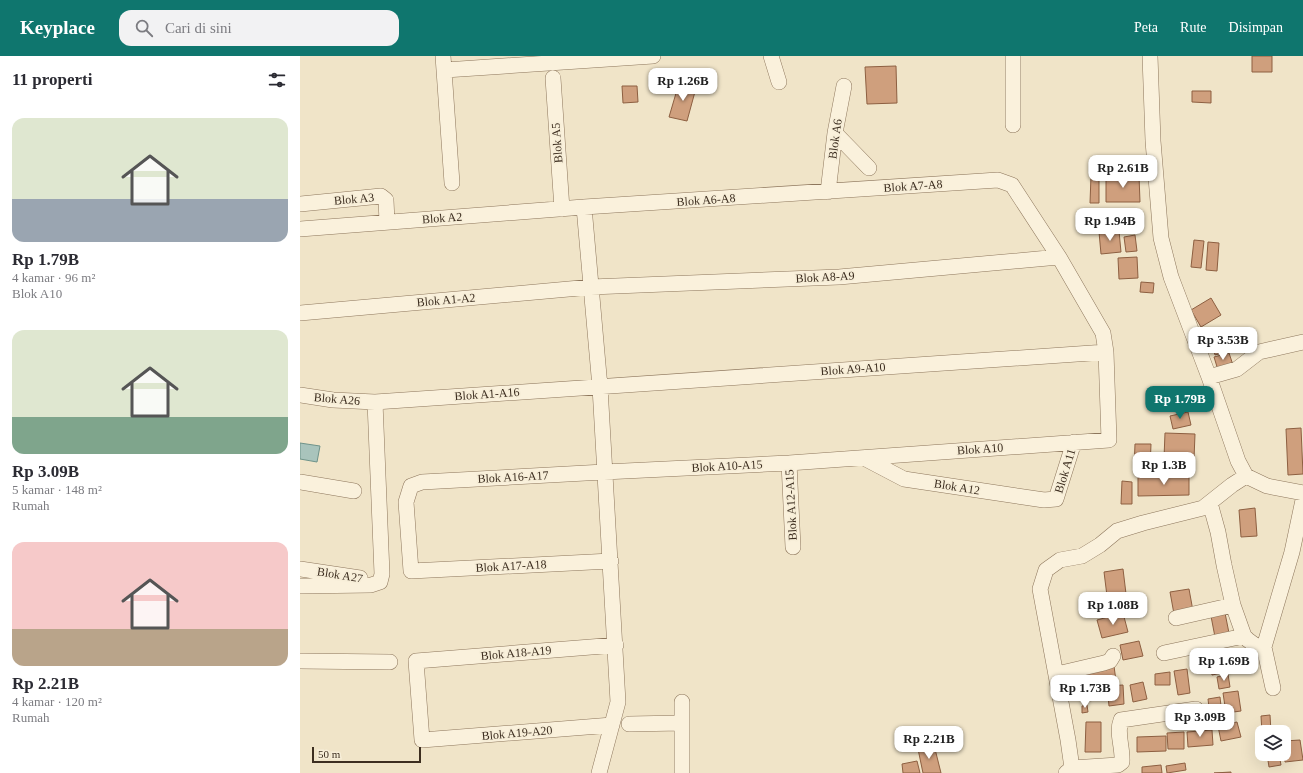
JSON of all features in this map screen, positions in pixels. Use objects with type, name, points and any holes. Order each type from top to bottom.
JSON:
[{"type":"street","points":[[452,183],[444,63],[653,56]]},
{"type":"street","points":[[771,56],[779,82]]},
{"type":"street","points":[[1012,56],[1013,125]]},
{"type":"street","points":[[1150,56],[1153,141],[1160,238],[1170,277],[1209,377],[1238,462],[1246,476],[1267,486],[1303,493]]},
{"type":"street","name":"Blok A5","points":[[553,78],[562,209]]},
{"type":"street","name":"Blok A6","points":[[828,192],[835,134],[844,86]]},
{"type":"street","points":[[835,134],[869,168]]},
{"type":"street","name":"Blok A7-A8","points":[[828,192],[998,180],[1012,185],[1059,257]]},
{"type":"street","name":"Blok A6-A8","points":[[584,207],[828,192]]},
{"type":"street","name":"Blok A3","points":[[300,204],[381,196],[386,200],[387,222]]},
{"type":"street","points":[[584,207],[600,387],[604,472],[616,645],[618,702],[599,773]]},
{"type":"street","name":"Blok A2","points":[[300,229],[584,207]]},
{"type":"street","points":[[1059,257],[1103,333],[1106,352]]},
{"type":"street","name":"Blok A8-A9","points":[[591,287],[839,277],[1059,257]]},
{"type":"street","name":"Blok A1-A2","points":[[300,313],[591,287]]},
{"type":"street","points":[[1209,377],[1237,369],[1259,352],[1303,342]]},
{"type":"street","name":"Blok A9-A10","points":[[600,387],[1106,352]]},
{"type":"street","name":"Blok A10","points":[[857,458],[1109,440],[1106,352]]},
{"type":"street","name":"Blok A1-A16","points":[[375,402],[600,387]]},
{"type":"street","name":"Blok A26","points":[[300,395],[334,400],[375,402]]},
{"type":"street","points":[[300,586],[375,584],[382,574],[375,402]]},
{"type":"street","name":"Blok A11","points":[[1056,499],[1074,442]]},
{"type":"street","name":"Blok A10-A15","points":[[604,472],[789,463],[857,458]]},
{"type":"street","name":"Blok A12","points":[[857,458],[904,479],[1044,500],[1056,499]]},
{"type":"street","name":"Blok A12-A15","points":[[789,463],[793,548]]},
{"type":"street","name":"Blok A16-A17","points":[[411,570],[406,502],[411,486],[422,482],[604,472]]},
{"type":"street","points":[[1196,709],[1121,720],[1118,728],[1123,756],[1122,762],[1118,765],[1069,770],[1056,674],[1040,589],[1046,570],[1060,560],[1082,556],[1100,545],[1117,531],[1142,523],[1203,508],[1246,476]]},
{"type":"street","points":[[300,482],[354,491]]},
{"type":"street","points":[[1273,688],[1264,647],[1292,552],[1303,500]]},
{"type":"street","points":[[1210,503],[1234,605],[1244,636],[1259,648],[1264,647]]},
{"type":"street","name":"Blok A17-A18","points":[[411,570],[611,561]]},
{"type":"street","name":"Blok A27","points":[[300,569],[375,584]]},
{"type":"street","points":[[1176,618],[1234,605]]},
{"type":"street","points":[[1164,653],[1244,636]]},
{"type":"street","name":"Blok A18-A19","points":[[422,740],[416,661],[616,645]]},
{"type":"street","points":[[1056,674],[1104,663],[1110,661],[1113,656]]},
{"type":"street","points":[[300,661],[390,662]]},
{"type":"street","points":[[682,702],[682,773]]},
{"type":"street","points":[[629,724],[681,724]]},
{"type":"street","name":"Blok A19-A20","points":[[422,740],[612,725]]},
{"type":"water","points":[[300,443],[320,446],[317,462],[300,459]]},
{"type":"building","points":[[1252,56],[1272,56],[1272,72],[1252,72]]},
{"type":"building","points":[[896,66],[897,103],[867,104],[865,67]]},
{"type":"building","points":[[679,83],[696,88],[687,121],[669,117]]},
{"type":"building","points":[[622,86],[637,86],[638,102],[623,103]]},
{"type":"building","points":[[1192,91],[1211,91],[1211,103],[1192,102]]},
{"type":"building","points":[[1091,176],[1099,176],[1099,203],[1090,203]]},
{"type":"building","points":[[1106,176],[1139,176],[1140,202],[1106,202]]},
{"type":"building","points":[[1119,231],[1121,252],[1101,254],[1099,232]]},
{"type":"building","points":[[1135,235],[1137,251],[1126,252],[1124,237]]},
{"type":"building","points":[[1194,240],[1204,241],[1201,268],[1191,267]]},
{"type":"building","points":[[1208,242],[1219,243],[1217,271],[1206,270]]},
{"type":"building","points":[[1137,257],[1138,278],[1119,279],[1118,258]]},
{"type":"building","points":[[1141,282],[1154,283],[1153,293],[1140,292]]},
{"type":"building","points":[[1211,298],[1221,315],[1201,327],[1191,310]]},
{"type":"building","points":[[1231,330],[1236,349],[1215,355],[1210,335]]},
{"type":"building","points":[[1229,353],[1233,365],[1218,370],[1214,357]]},
{"type":"building","points":[[1182,391],[1184,406],[1170,408],[1167,393]]},
{"type":"building","points":[[1188,412],[1191,425],[1173,429],[1170,416]]},
{"type":"building","points":[[1301,428],[1303,474],[1288,475],[1286,429]]},
{"type":"building","points":[[1165,433],[1195,434],[1194,459],[1164,458]]},
{"type":"building","points":[[1135,444],[1151,444],[1150,469],[1134,469]]},
{"type":"building","points":[[1189,476],[1189,495],[1138,496],[1138,477]]},
{"type":"building","points":[[1122,481],[1132,482],[1132,504],[1121,504]]},
{"type":"building","points":[[1255,508],[1257,536],[1241,537],[1239,510]]},
{"type":"building","points":[[1123,569],[1127,602],[1108,604],[1104,572]]},
{"type":"building","points":[[1189,589],[1193,611],[1174,614],[1170,592]]},
{"type":"building","points":[[1224,608],[1229,633],[1215,637],[1210,611]]},
{"type":"building","points":[[1123,613],[1128,632],[1102,638],[1097,620]]},
{"type":"building","points":[[1139,641],[1143,656],[1123,660],[1120,645]]},
{"type":"building","points":[[1228,656],[1231,671],[1212,675],[1209,659]]},
{"type":"building","points":[[1114,666],[1116,681],[1073,688],[1070,672]]},
{"type":"building","points":[[1187,669],[1190,693],[1178,695],[1174,671]]},
{"type":"building","points":[[1170,672],[1170,685],[1155,685],[1155,674]]},
{"type":"building","points":[[1228,674],[1230,687],[1219,689],[1217,677]]},
{"type":"building","points":[[1143,682],[1147,699],[1133,702],[1130,685]]},
{"type":"building","points":[[1123,685],[1124,704],[1109,706],[1107,686]]},
{"type":"building","points":[[1098,688],[1098,700],[1086,701],[1085,689]]},
{"type":"building","points":[[1238,691],[1241,711],[1226,713],[1223,693]]},
{"type":"building","points":[[1220,697],[1222,715],[1210,716],[1208,699]]},
{"type":"building","points":[[1087,705],[1088,712],[1082,713],[1082,706]]},
{"type":"building","points":[[1270,715],[1271,725],[1262,725],[1261,716]]},
{"type":"building","points":[[1086,722],[1101,722],[1101,752],[1085,752]]},
{"type":"building","points":[[1237,722],[1241,737],[1221,741],[1218,726]]},
{"type":"building","points":[[1212,730],[1213,745],[1188,747],[1187,732]]},
{"type":"building","points":[[1184,732],[1184,749],[1168,749],[1167,733]]},
{"type":"building","points":[[1166,736],[1166,751],[1137,752],[1137,737]]},
{"type":"building","points":[[1300,740],[1303,760],[1285,762],[1291,761],[1291,741]]},
{"type":"building","points":[[934,745],[941,773],[923,773],[918,749]]},
{"type":"building","points":[[917,761],[920,773],[903,773],[902,764]]},
{"type":"building","points":[[1268,761],[1280,761],[1281,765],[1269,767]]},
{"type":"building","points":[[1185,763],[1186,770],[1167,773],[1166,766]]},
{"type":"building","points":[[1161,765],[1162,773],[1142,773],[1142,767]]}]
